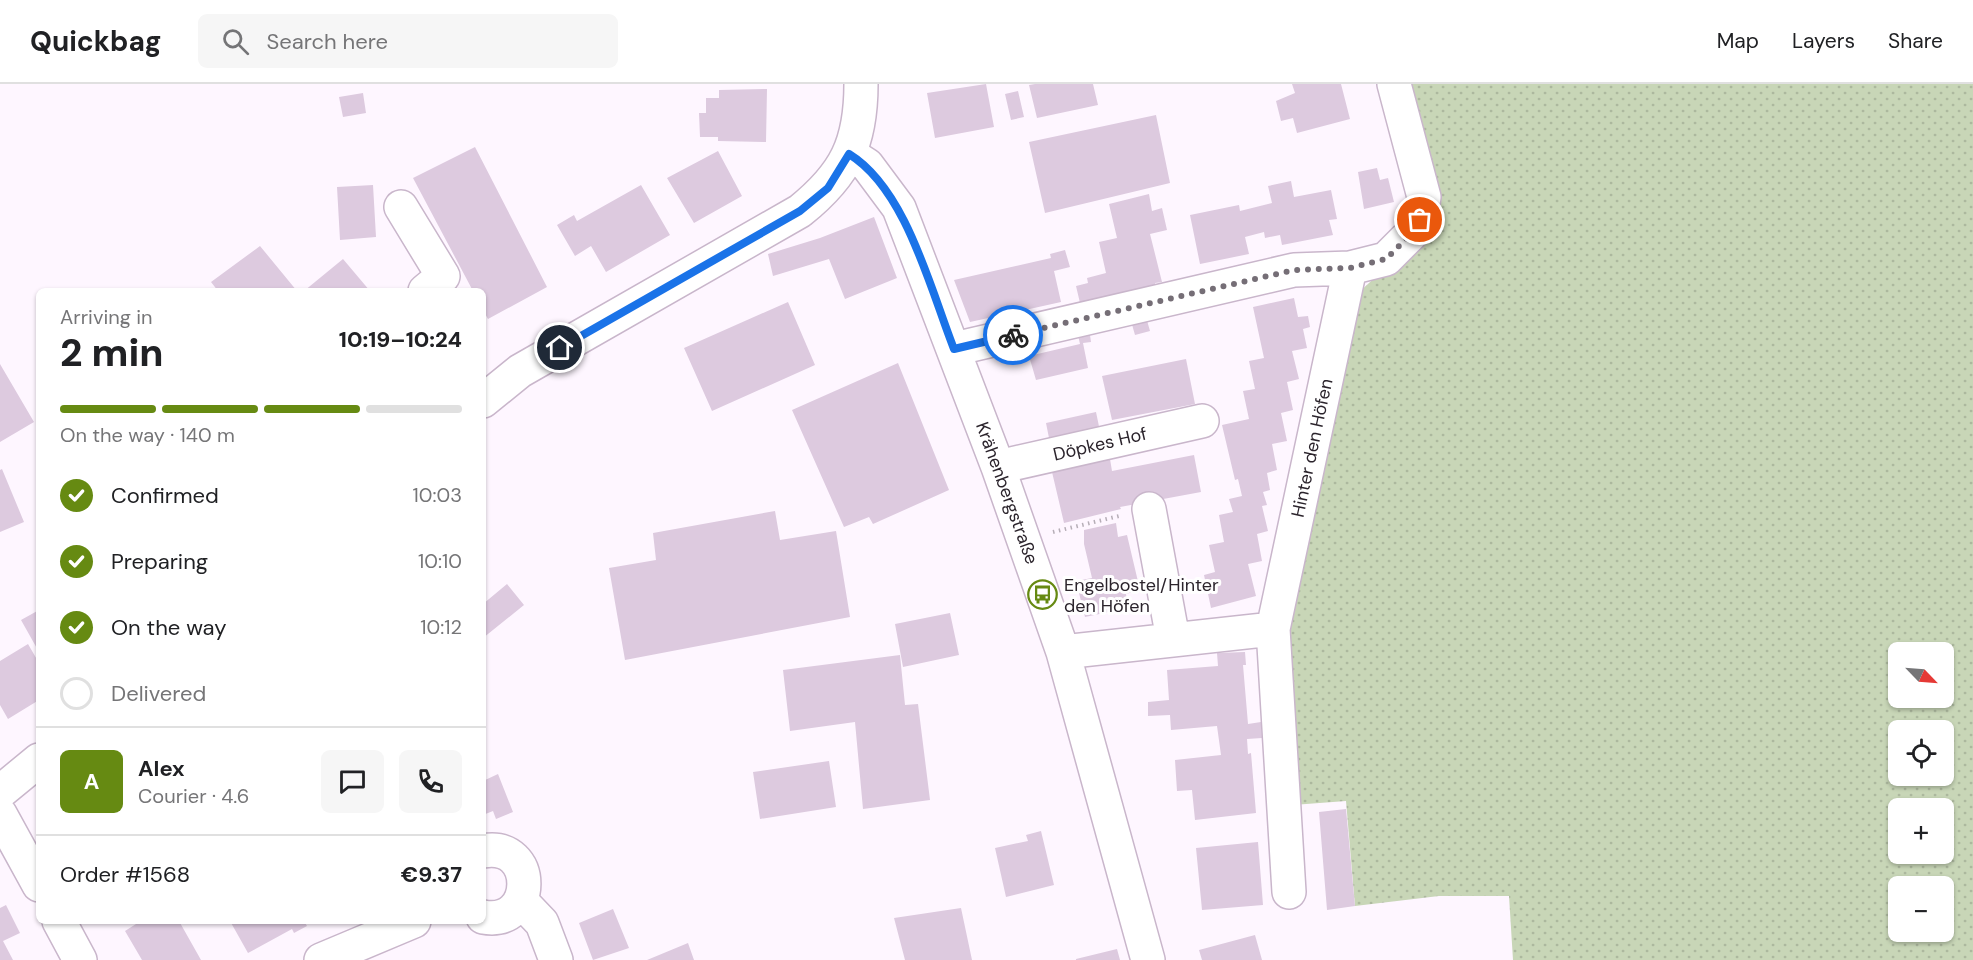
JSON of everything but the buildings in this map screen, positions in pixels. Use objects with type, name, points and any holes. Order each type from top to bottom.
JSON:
[{"type":"street","points":[[486,399],[520,371],[800,211],[828,188],[849,154],[861,117],[861,84]]},
{"type":"street","points":[[954,349],[1294,270],[1350,268],[1386,259],[1411,234],[1420,220],[1424,197],[1394,84]]},
{"type":"street","name":"Krähenbergstraße","points":[[849,154],[867,165],[899,208],[998,467],[1063,652],[1148,960]]},
{"type":"street","points":[[401,207],[443,276],[429,288]]},
{"type":"street","name":"Hinter den Höfen","points":[[1289,892],[1273,628],[1350,268]]},
{"type":"street","name":"Döpkes Hof","points":[[998,467],[1202,422]]},
{"type":"street","points":[[1149,509],[1173,639]]},
{"type":"street","points":[[1063,652],[1273,628]]},
{"type":"street","points":[[0,792],[36,762]]},
{"type":"street","points":[[0,814],[36,880]]},
{"type":"street","points":[[486,851],[496,850],[515,860],[525,879],[521,900],[506,914],[497,918],[486,917]]},
{"type":"street","points":[[521,900],[542,923],[556,960]]},
{"type":"street","points":[[60,924],[80,960]]},
{"type":"street","points":[[321,960],[407,924]]},
{"type":"path","points":[[1023,539],[1149,509]]},
{"type":"green space","points":[[1403,84],[1973,84],[1973,960],[1513,960],[1509,896],[1439,896],[1355,906],[1346,801],[1293,805],[1285,626],[1355,296],[1437,220]]},
{"type":"way so far","points":[[1013,335],[1294,270],[1350,268],[1386,259],[1411,234],[1420,220]]},
{"type":"place","name":"Engelbostel/Hinter den Höfen","points":[[1043,595]]},
{"type":"route","points":[[560,348],[800,211],[828,188],[849,154],[867,165],[899,208],[954,349],[1013,335]]}]
